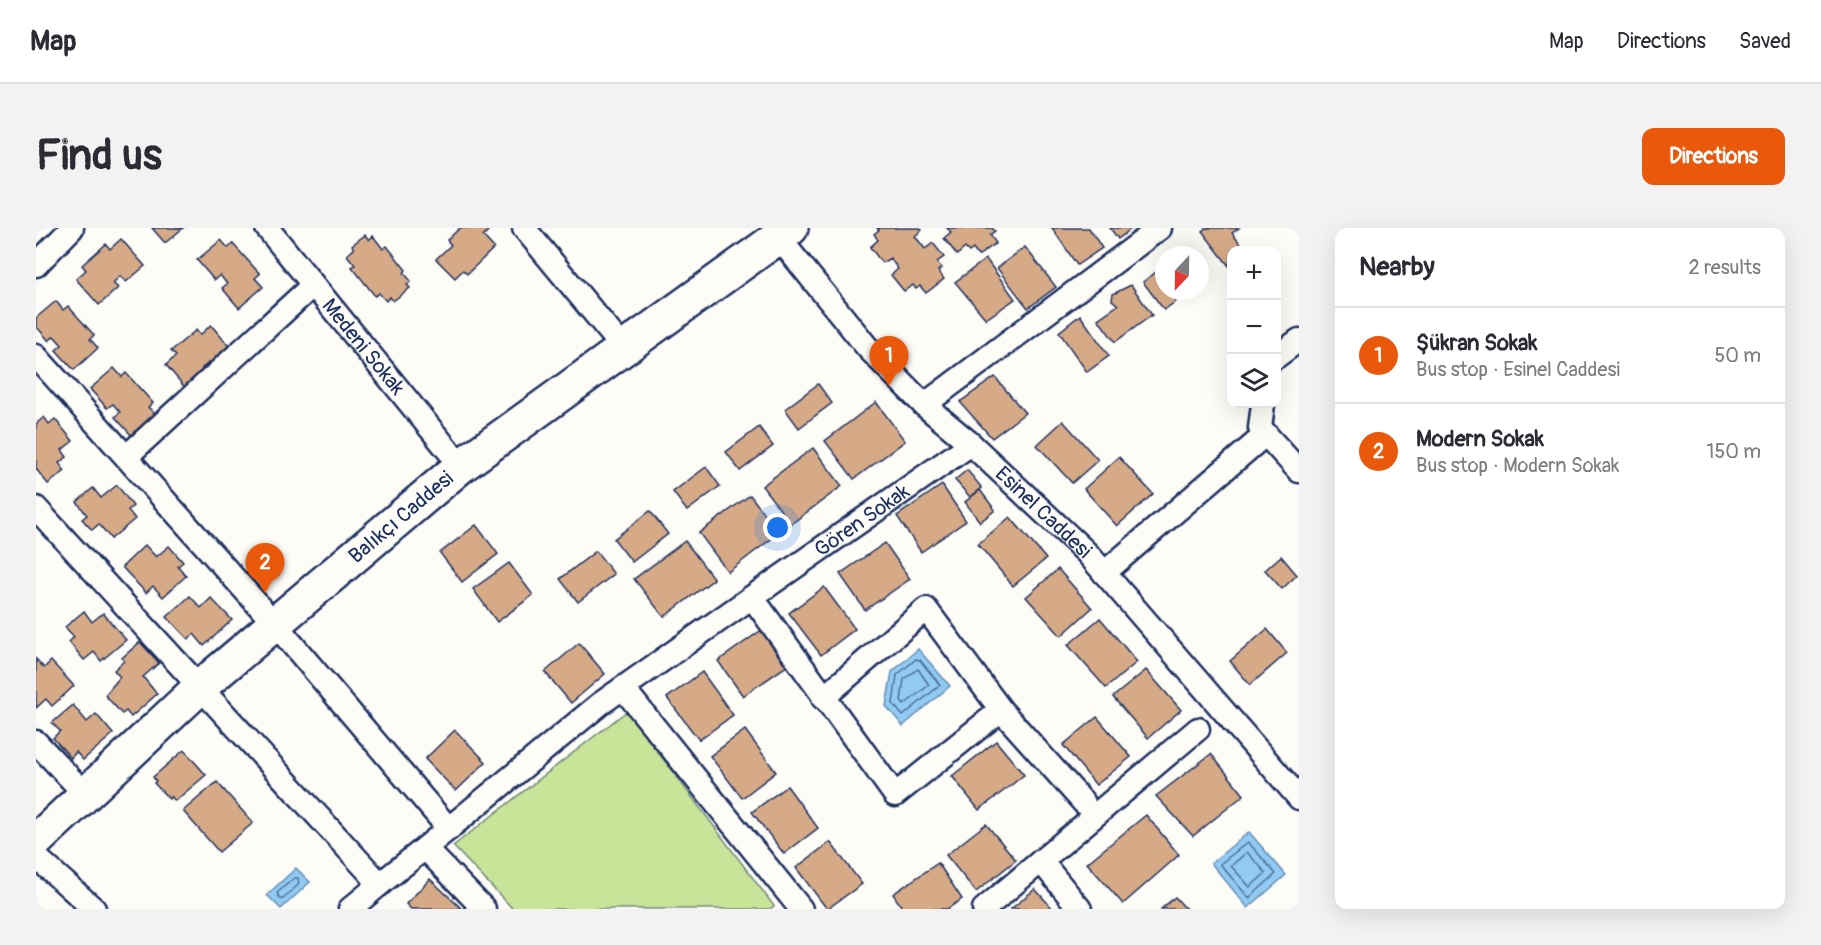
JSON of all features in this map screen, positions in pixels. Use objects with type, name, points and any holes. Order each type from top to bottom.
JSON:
[{"type":"main road","name":"Balıkçı Caddesi","points":[[36,841],[199,688],[461,466],[785,233]]},
{"type":"street","points":[[36,265],[72,228]]},
{"type":"street","name":"Medeni Sokak","points":[[267,228],[461,466]]},
{"type":"street","points":[[924,405],[1160,228]]},
{"type":"street","points":[[536,232],[624,349]]},
{"type":"street","name":"Esinel Caddesi","points":[[785,233],[867,346],[924,405],[971,444],[1088,554],[1299,798]]},
{"type":"street","points":[[127,456],[313,285]]},
{"type":"street","points":[[1280,354],[1299,340]]},
{"type":"street","points":[[36,356],[276,625],[449,829]]},
{"type":"street","points":[[1262,408],[1260,428],[1299,471]]},
{"type":"street","points":[[1104,573],[1266,434]]},
{"type":"street","name":"Gören Sokak","points":[[350,909],[600,704],[971,444]]},
{"type":"street","points":[[36,508],[380,884]]},
{"type":"street","points":[[752,597],[823,699],[895,795],[1001,711]]},
{"type":"street","points":[[823,699],[926,609],[1001,711],[1084,803]]},
{"type":"street","points":[[623,688],[801,909]]},
{"type":"street","points":[[984,909],[1198,729]]},
{"type":"street","points":[[36,742],[85,795]]},
{"type":"street","points":[[425,848],[484,909]]},
{"type":"street","points":[[36,856],[94,909]]},
{"type":"street","points":[[1041,861],[1080,909]]},
{"type":"green space","points":[[627,711],[774,906],[770,909],[513,909],[453,846]]},
{"type":"water","points":[[918,649],[950,686],[903,726],[886,706],[892,672]]},
{"type":"water","points":[[1249,832],[1286,875],[1248,908],[1211,863]]},
{"type":"water","points":[[296,868],[310,882],[281,909],[267,895]]},
{"type":"building","points":[[152,228],[183,228],[165,243]]},
{"type":"building","points":[[460,228],[485,228],[488,231],[483,236],[494,248],[467,274],[463,270],[455,278],[436,259],[451,245],[447,240]]},
{"type":"building","points":[[877,228],[920,228],[922,230],[915,236],[925,249],[933,243],[944,257],[937,262],[942,268],[938,271],[944,279],[926,293],[920,286],[916,289],[913,285],[904,291],[891,275],[898,269],[890,258],[882,263],[870,247],[878,240],[874,234],[879,230]]},
{"type":"building","points":[[947,228],[992,228],[995,231],[990,235],[996,243],[978,256],[973,249],[969,252],[965,248],[957,255],[944,238],[951,232]]},
{"type":"building","points":[[1052,228],[1089,228],[1102,248],[1077,265]]},
{"type":"building","points":[[1110,228],[1132,228],[1118,239]]},
{"type":"building","points":[[1206,228],[1239,228],[1232,233],[1242,246],[1227,246],[1227,263],[1202,231]]},
{"type":"building","points":[[365,235],[369,240],[373,236],[383,249],[387,246],[406,270],[404,273],[411,281],[407,285],[410,288],[393,301],[390,297],[386,301],[379,293],[375,296],[352,267],[355,265],[347,255],[354,249],[352,245]]},
{"type":"building","points":[[121,239],[145,266],[126,282],[120,276],[113,283],[118,288],[99,305],[76,279],[86,270],[82,265],[106,244],[110,249]]},
{"type":"building","points":[[221,240],[228,248],[233,244],[260,274],[255,278],[263,287],[239,308],[222,288],[227,284],[220,275],[214,280],[197,260]]},
{"type":"building","points":[[1025,247],[1056,287],[1028,308],[997,268]]},
{"type":"building","points":[[986,259],[1015,299],[986,319],[955,282]]},
{"type":"building","points":[[1155,273],[1155,298],[1143,282]]},
{"type":"building","points":[[1131,285],[1152,315],[1115,342],[1098,319],[1118,305],[1112,300],[1113,294]]},
{"type":"building","points":[[1156,300],[1178,300],[1164,310]]},
{"type":"building","points":[[56,301],[63,310],[68,306],[94,335],[90,339],[98,348],[74,370],[56,350],[62,345],[54,336],[49,341],[36,326],[36,318]]},
{"type":"building","points":[[1080,315],[1109,356],[1087,372],[1059,332]]},
{"type":"building","points":[[211,325],[234,352],[216,368],[210,362],[202,368],[208,375],[188,391],[166,365],[176,356],[171,351],[196,330],[200,335]]},
{"type":"building","points":[[114,368],[122,377],[126,373],[153,403],[148,407],[157,416],[133,437],[115,417],[120,412],[113,404],[107,408],[90,389]]},
{"type":"building","points":[[995,377],[1025,413],[992,438],[960,402]]},
{"type":"building","points":[[818,384],[832,403],[799,428],[785,409]]},
{"type":"building","points":[[876,402],[905,441],[854,479],[825,441]]},
{"type":"building","points":[[44,417],[49,424],[55,419],[73,441],[62,450],[67,457],[59,463],[65,471],[48,484],[36,469],[36,424]]},
{"type":"building","points":[[1063,421],[1098,460],[1072,483],[1037,445]]},
{"type":"building","points":[[759,427],[773,446],[740,471],[726,452]]},
{"type":"building","points":[[813,448],[842,486],[791,524],[762,486]]},
{"type":"building","points":[[1119,457],[1153,494],[1117,526],[1084,489]]},
{"type":"building","points":[[706,467],[720,486],[687,511],[673,492]]},
{"type":"building","points":[[967,470],[982,488],[970,497],[955,480]]},
{"type":"building","points":[[117,485],[133,506],[128,510],[135,519],[111,539],[99,524],[92,530],[82,519],[87,515],[77,502],[93,488],[101,498]]},
{"type":"building","points":[[942,485],[966,521],[921,552],[897,516]]},
{"type":"building","points":[[980,490],[995,510],[980,522],[965,502]]},
{"type":"building","points":[[750,495],[779,533],[728,572],[699,533]]},
{"type":"building","points":[[650,511],[668,534],[632,562],[614,539]]},
{"type":"building","points":[[1010,517],[1046,559],[1013,586],[978,544]]},
{"type":"building","points":[[476,525],[498,554],[462,582],[440,553]]},
{"type":"building","points":[[685,541],[714,579],[664,617],[634,579]]},
{"type":"building","points":[[885,543],[910,579],[865,610],[840,574]]},
{"type":"building","points":[[145,545],[156,557],[169,546],[183,562],[178,566],[186,576],[163,597],[153,586],[146,593],[122,567]]},
{"type":"building","points":[[596,551],[614,574],[578,602],[560,579]]},
{"type":"building","points":[[1281,556],[1297,575],[1282,589],[1265,570]]},
{"type":"building","points":[[509,563],[533,595],[497,622],[473,589]]},
{"type":"building","points":[[1058,569],[1092,608],[1061,636],[1026,597]]},
{"type":"building","points":[[824,587],[855,629],[821,655],[789,613]]},
{"type":"building","points":[[190,596],[201,608],[211,598],[232,620],[204,646],[194,634],[188,639],[167,617]]},
{"type":"building","points":[[84,611],[92,622],[103,613],[126,640],[101,661],[94,652],[84,660],[69,642],[74,637],[65,627]]},
{"type":"building","points":[[1100,618],[1137,662],[1106,688],[1068,645]]},
{"type":"building","points":[[763,629],[788,665],[743,696],[718,661]]},
{"type":"building","points":[[1267,629],[1287,653],[1250,685],[1230,661]]},
{"type":"building","points":[[140,642],[159,663],[143,677],[157,694],[131,717],[126,711],[122,714],[105,695],[120,677],[114,670],[124,661],[122,658]]},
{"type":"building","points":[[579,643],[605,674],[571,703],[545,672]]},
{"type":"building","points":[[36,659],[44,668],[51,661],[74,686],[52,706],[46,699],[36,708]]},
{"type":"building","points":[[1146,670],[1181,710],[1148,738],[1113,697]]},
{"type":"building","points":[[702,672],[733,715],[699,740],[667,698]]},
{"type":"building","points":[[73,705],[87,722],[96,714],[113,734],[83,760],[76,752],[71,758],[53,738],[60,731],[52,723]]},
{"type":"building","points":[[1097,717],[1131,757],[1096,785],[1063,745]]},
{"type":"building","points":[[455,730],[486,762],[456,791],[425,759]]},
{"type":"building","points":[[745,730],[776,772],[742,798],[710,756]]},
{"type":"building","points":[[996,741],[1024,775],[979,810],[952,776]]},
{"type":"building","points":[[184,750],[206,775],[175,801],[171,796],[169,799],[154,783],[156,781],[153,777]]},
{"type":"building","points":[[1211,754],[1244,795],[1193,836],[1156,796]]},
{"type":"building","points":[[217,782],[253,823],[219,852],[183,811]]},
{"type":"building","points":[[787,786],[818,828],[784,854],[752,812]]},
{"type":"building","points":[[1146,815],[1179,855],[1123,904],[1087,863]]},
{"type":"building","points":[[986,824],[1016,860],[976,892],[946,855]]},
{"type":"building","points":[[830,842],[862,884],[827,909],[796,868]]},
{"type":"building","points":[[938,863],[962,899],[947,909],[903,909],[893,894]]},
{"type":"building","points":[[430,879],[462,909],[411,909],[406,904]]},
{"type":"building","points":[[1035,889],[1053,909],[1011,909]]},
{"type":"building","points":[[1175,897],[1186,909],[1161,909]]},
{"type":"place","name":"Şükran Sokak","points":[[889,386]]},
{"type":"place","name":"Modern Sokak","points":[[265,593]]}]
